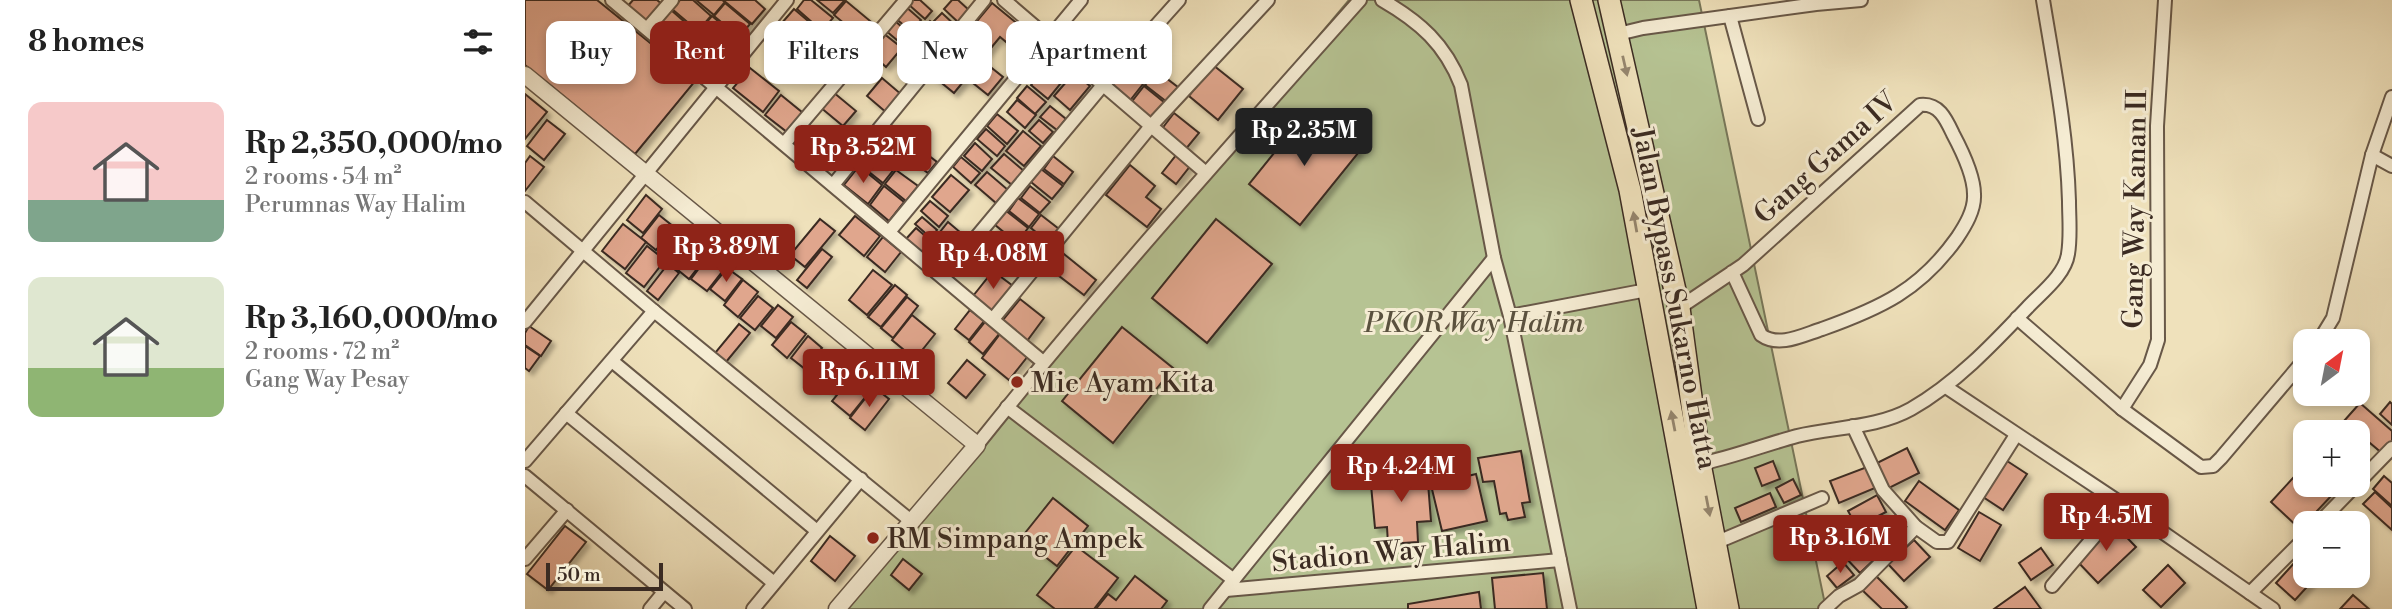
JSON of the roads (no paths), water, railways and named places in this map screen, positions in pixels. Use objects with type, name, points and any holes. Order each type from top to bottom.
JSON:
[{"type":"highway","name":"Jalan Bypass Sukarno Hatta","points":[[1581,0],[1630,190],[1707,609]]},
{"type":"highway","name":"Jalan Bypass Sukarno Hatta","points":[[1609,0],[1679,308],[1700,464],[1728,609]]},
{"type":"street","points":[[612,0],[1044,362]]},
{"type":"street","points":[[647,29],[672,0]]},
{"type":"street","points":[[525,322],[787,0]]},
{"type":"street","points":[[784,144],[906,0]]},
{"type":"street","points":[[833,185],[984,0]]},
{"type":"street","points":[[1004,0],[1029,21]]},
{"type":"street","points":[[1062,21],[1081,0]]},
{"type":"street","points":[[943,278],[1103,85],[1179,0]]},
{"type":"street","points":[[993,320],[1151,126],[1268,0]]},
{"type":"street","points":[[837,609],[1206,173],[1360,0]]},
{"type":"street","points":[[1382,0],[1421,26],[1443,48],[1453,64],[1466,108],[1494,258],[1510,316],[1570,609]]},
{"type":"street","points":[[1618,34],[1643,28],[1861,0]]},
{"type":"street","points":[[1700,464],[1798,436],[1853,426],[1908,410],[1946,387],[2017,318],[2066,264],[2070,239],[2064,124],[2043,0]]},
{"type":"street","name":"Gang Way Kanan II","points":[[2122,409],[2150,365],[2158,340],[2157,126],[2165,0]]},
{"type":"street","points":[[1730,16],[1758,119]]},
{"type":"street","points":[[525,75],[977,444]]},
{"type":"street","points":[[889,232],[1010,84]]},
{"type":"street","points":[[1103,85],[1206,173]]},
{"type":"street","points":[[2326,329],[2333,318],[2372,155],[2392,97]]},
{"type":"street","name":"Gang Gama IV","points":[[1679,308],[1732,272],[1920,105],[1931,105],[1938,109],[1963,152],[1974,195],[1967,224],[1930,272],[1904,293],[1854,317],[1795,338],[1775,341],[1761,335],[1732,272]]},
{"type":"street","points":[[2372,155],[2392,166]]},
{"type":"street","points":[[525,202],[911,521]]},
{"type":"street","name":"Stadion Way Halim","points":[[1210,609],[1494,258]]},
{"type":"street","points":[[1510,316],[1647,290]]},
{"type":"street","points":[[525,461],[654,311]]},
{"type":"street","points":[[2017,318],[2122,409],[2201,467],[2213,467],[2293,373]]},
{"type":"street","points":[[612,361],[817,531]]},
{"type":"street","points":[[1946,387],[2273,609]]},
{"type":"street","name":"Stadion Way Halim","points":[[1007,407],[1234,580]]},
{"type":"street","points":[[566,413],[774,583]]},
{"type":"street","points":[[1853,426],[1883,490],[1916,527],[1937,542],[1948,542],[2017,435]]},
{"type":"street","points":[[2331,511],[2392,448]]},
{"type":"street","points":[[525,476],[684,609]]},
{"type":"street","points":[[753,609],[861,479]]},
{"type":"street","points":[[1715,542],[1822,498]]},
{"type":"street","points":[[2052,586],[2122,504]]},
{"type":"street","points":[[525,559],[567,510]]},
{"type":"street","points":[[1825,609],[1839,596],[1859,585],[1916,527]]},
{"type":"street","points":[[2250,593],[2293,550]]},
{"type":"street","name":"Stadion Way Halim","points":[[1226,590],[1560,560]]},
{"type":"street","points":[[650,609],[664,592]]},
{"type":"place","name":"Mie Ayam Kita","points":[[1017,382]]},
{"type":"place","name":"RM Simpang Ampek","points":[[873,538]]},
{"type":"park label","name":"PKOR Way Halim","points":[[1474,322]]}]
